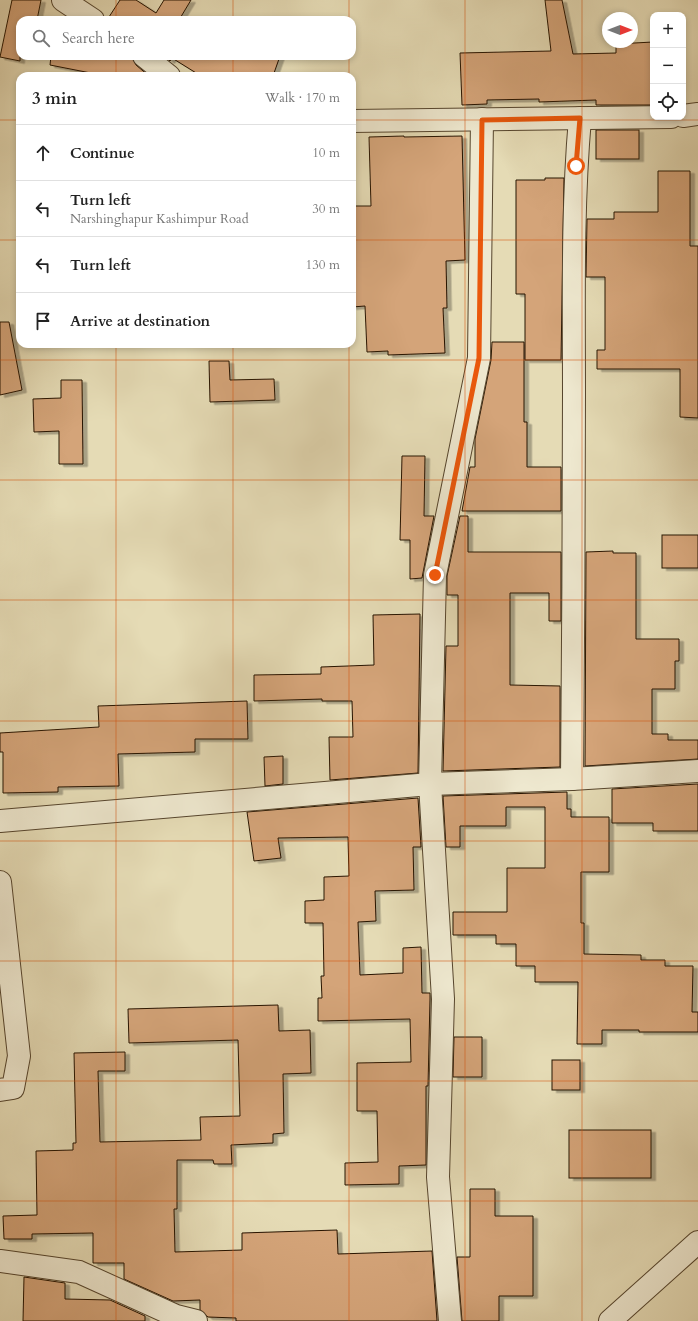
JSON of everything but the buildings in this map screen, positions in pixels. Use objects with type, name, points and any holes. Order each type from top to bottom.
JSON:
[{"type":"street","points":[[63,0],[87,16]]},
{"type":"street","points":[[149,60],[164,72]]},
{"type":"street","points":[[686,116],[698,114]]},
{"type":"street","points":[[356,122],[650,117]]},
{"type":"street","points":[[572,779],[574,393],[572,279],[576,166],[580,118]]},
{"type":"street","points":[[450,1321],[438,1177],[443,999],[430,784],[435,575],[479,358],[482,120]]},
{"type":"street","points":[[0,821],[430,784],[572,779],[698,771]]},
{"type":"street","points":[[0,882],[19,1056],[13,1088],[0,1090]]},
{"type":"street","points":[[610,1321],[698,1242]]},
{"type":"street","points":[[0,1261],[79,1272],[176,1316],[196,1321]]},
{"type":"route","points":[[435,575],[479,358],[482,120],[580,118],[576,166]]}]
